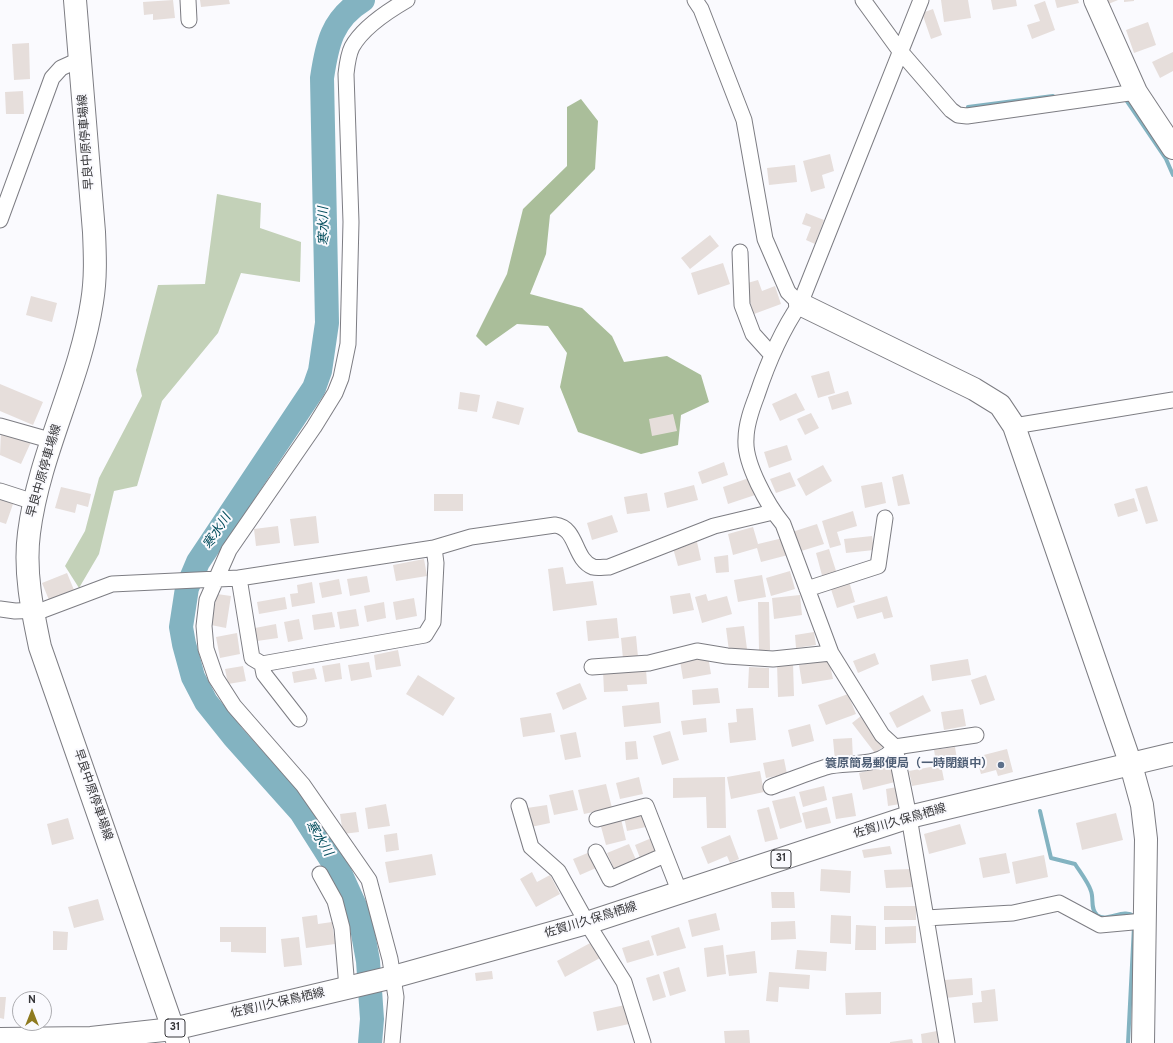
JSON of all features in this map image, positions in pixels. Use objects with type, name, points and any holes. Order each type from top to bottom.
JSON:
[{"type":"main road","name":"早良中原停車場線","points":[[75,0],[94,232],[95,268],[92,301],[85,338],[34,502],[27,560],[33,611],[40,647],[176,1036]]},
{"type":"main road","points":[[1094,0],[1136,92],[1173,148]]},
{"type":"main road","points":[[800,304],[974,389],[1000,405],[1014,426],[1131,765],[1142,805],[1146,839],[1136,922],[1143,1043]]},
{"type":"main road","name":"佐賀川久保鳥栖線","points":[[0,1039],[176,1036],[588,923],[909,817],[1173,754]]},
{"type":"street","points":[[188,0],[189,20]]},
{"type":"street","points":[[392,1043],[396,997],[393,977],[369,880],[303,785],[234,706],[216,678],[206,650],[204,626],[207,600],[214,579],[229,550],[314,427],[342,378],[348,344],[351,222],[346,74],[348,59],[352,47],[362,34],[375,22],[407,0]]},
{"type":"street","points":[[862,0],[900,51],[951,110],[958,115],[967,116],[1136,92]]},
{"type":"street","points":[[921,0],[800,304],[787,323],[771,354],[754,403],[746,439],[747,452],[752,467],[773,512],[783,524],[831,653],[882,734],[895,747],[909,817],[947,1043]]},
{"type":"street","points":[[701,3],[744,120],[765,239],[788,292],[800,304]]},
{"type":"street","points":[[0,220],[52,78],[61,68],[81,59]]},
{"type":"street","points":[[740,252],[742,305],[753,334],[771,354]]},
{"type":"street","points":[[1014,426],[1173,400]]},
{"type":"street","points":[[0,426],[53,441]]},
{"type":"street","points":[[0,492],[34,502]]},
{"type":"street","points":[[0,609],[33,611],[42,610],[112,584],[239,578],[434,548],[471,537],[555,525],[563,526],[569,531],[583,559],[593,567],[609,567],[714,526],[773,512]]},
{"type":"street","points":[[807,589],[878,566],[885,518]]},
{"type":"street","points":[[239,578],[252,658],[262,664],[425,635],[433,622],[436,563],[434,548]]},
{"type":"street","points":[[592,667],[648,663],[697,651],[727,656],[773,659],[831,653]]},
{"type":"street","points":[[262,664],[264,674],[299,719]]},
{"type":"street","points":[[771,787],[828,766],[863,764],[890,754],[895,747],[976,735]]},
{"type":"street","points":[[519,806],[531,847],[558,871],[624,982],[643,1043]]},
{"type":"street","points":[[597,819],[646,806],[680,892]]},
{"type":"street","points":[[596,852],[610,879],[665,855]]},
{"type":"street","points":[[320,874],[335,902],[342,928],[347,988]]},
{"type":"street","points":[[926,918],[1013,913],[1059,904],[1100,925],[1136,922]]},
{"type":"green space","points":[[581,99],[598,121],[595,169],[550,215],[546,254],[530,294],[582,308],[612,336],[624,362],[667,356],[701,375],[709,402],[681,415],[678,445],[641,454],[578,432],[560,387],[567,353],[548,326],[517,324],[486,346],[476,336],[507,274],[523,209],[567,166],[567,107]]},
{"type":"green space","points":[[217,194],[261,203],[260,228],[301,242],[300,282],[241,273],[218,333],[162,401],[137,486],[114,491],[99,554],[79,588],[65,566],[85,531],[99,478],[142,396],[136,370],[158,285],[205,284]]},
{"type":"building","points":[[173,0],[175,18],[153,20],[153,14],[144,15],[143,2]]},
{"type":"building","points":[[200,0],[229,0],[230,4],[201,7]]},
{"type":"building","points":[[941,0],[968,0],[971,18],[944,22]]},
{"type":"building","points":[[991,0],[1016,0],[1017,6],[993,10]]},
{"type":"building","points":[[1055,0],[1078,0],[1079,3],[1057,8]]},
{"type":"building","points":[[1104,0],[1118,0],[1106,5]]},
{"type":"building","points":[[1124,0],[1134,0],[1134,1],[1124,2]]},
{"type":"building","points":[[1045,1],[1055,30],[1032,39],[1027,25],[1040,21],[1034,5]]},
{"type":"building","points":[[933,9],[942,35],[931,39],[922,13]]},
{"type":"building","points":[[1148,22],[1156,45],[1134,53],[1126,30]]},
{"type":"building","points":[[29,43],[30,79],[14,80],[12,44]]},
{"type":"building","points":[[1173,52],[1173,71],[1160,78],[1152,62]]},
{"type":"building","points":[[23,91],[24,114],[6,114],[5,92]]},
{"type":"building","points":[[830,154],[834,171],[822,175],[825,188],[811,192],[803,161]]},
{"type":"building","points":[[795,165],[797,182],[769,185],[767,168]]},
{"type":"building","points":[[806,213],[824,220],[815,244],[806,240],[811,227],[802,224]]},
{"type":"building","points":[[710,235],[719,246],[690,269],[681,258]]},
{"type":"building","points":[[723,263],[730,284],[698,295],[691,273]]},
{"type":"building","points":[[758,280],[762,291],[775,286],[781,304],[754,314],[744,284]]},
{"type":"building","points":[[31,296],[57,303],[52,322],[26,315]]},
{"type":"building","points":[[829,371],[835,393],[818,398],[811,376]]},
{"type":"building","points":[[0,384],[43,402],[33,425],[0,411]]},
{"type":"building","points":[[848,391],[852,404],[832,410],[828,397]]},
{"type":"building","points":[[460,392],[480,395],[477,412],[458,409]]},
{"type":"building","points":[[796,393],[805,410],[780,421],[772,404]]},
{"type":"building","points":[[497,401],[524,408],[519,425],[492,418]]},
{"type":"building","points":[[811,413],[819,428],[805,435],[797,419]]},
{"type":"building","points":[[673,414],[677,431],[652,436],[649,419]]},
{"type":"building","points":[[1,430],[31,442],[21,464],[0,455]]},
{"type":"building","points":[[787,445],[792,460],[769,468],[764,452]]},
{"type":"building","points":[[724,462],[728,475],[702,484],[698,472]]},
{"type":"building","points":[[823,465],[832,481],[806,496],[797,479]]},
{"type":"building","points":[[790,472],[796,486],[776,493],[770,479]]},
{"type":"building","points":[[903,474],[910,504],[898,506],[892,477]]},
{"type":"building","points":[[749,478],[755,495],[728,504],[723,487]]},
{"type":"building","points":[[882,482],[886,503],[865,508],[861,486]]},
{"type":"building","points":[[694,485],[698,500],[667,508],[664,493]]},
{"type":"building","points":[[1147,486],[1158,521],[1146,524],[1135,489]]},
{"type":"building","points":[[61,487],[91,494],[88,507],[77,504],[75,513],[55,508]]},
{"type":"building","points":[[647,493],[650,511],[627,514],[624,497]]},
{"type":"building","points":[[434,494],[463,494],[463,511],[434,511]]},
{"type":"building","points":[[1134,498],[1138,511],[1118,517],[1114,504]]},
{"type":"building","points":[[0,499],[13,504],[6,524],[0,522]]},
{"type":"building","points":[[853,511],[857,526],[837,532],[841,545],[830,548],[822,521]]},
{"type":"building","points":[[612,515],[618,532],[592,540],[587,523]]},
{"type":"building","points":[[316,516],[319,543],[294,546],[290,519]]},
{"type":"building","points":[[817,524],[824,544],[798,552],[792,532]]},
{"type":"building","points":[[278,526],[280,543],[256,546],[254,529]]},
{"type":"building","points":[[753,527],[758,544],[783,538],[788,555],[761,562],[757,548],[733,555],[728,534]]},
{"type":"building","points":[[872,536],[874,550],[846,553],[844,539]]},
{"type":"building","points":[[697,542],[701,560],[678,566],[673,548]]},
{"type":"building","points":[[829,549],[837,574],[823,579],[816,553]]},
{"type":"building","points":[[728,555],[729,572],[716,573],[714,557]]},
{"type":"building","points":[[424,559],[427,576],[396,581],[393,565]]},
{"type":"building","points":[[563,567],[566,584],[593,581],[597,605],[553,611],[548,569]]},
{"type":"building","points":[[790,571],[795,589],[771,596],[766,578]]},
{"type":"building","points":[[67,573],[74,590],[49,600],[42,583]]},
{"type":"building","points":[[762,575],[766,597],[738,602],[734,580]]},
{"type":"building","points":[[367,576],[370,592],[350,596],[347,579]]},
{"type":"building","points":[[339,579],[342,594],[322,598],[319,583]]},
{"type":"building","points":[[849,581],[855,602],[837,608],[830,586]]},
{"type":"building","points":[[312,582],[315,603],[292,607],[290,594],[298,593],[297,585]]},
{"type":"building","points":[[690,593],[694,610],[673,614],[670,596]]},
{"type":"building","points":[[217,594],[231,596],[226,628],[211,625]]},
{"type":"building","points":[[706,594],[708,601],[727,596],[732,614],[702,623],[695,597]]},
{"type":"building","points":[[800,595],[802,615],[774,619],[772,598]]},
{"type":"building","points":[[887,596],[893,617],[884,619],[882,612],[857,619],[853,606]]},
{"type":"building","points":[[285,597],[287,609],[259,614],[257,602]]},
{"type":"building","points":[[414,598],[417,616],[396,620],[393,602]]},
{"type":"building","points":[[384,602],[386,618],[367,622],[364,606]]},
{"type":"building","points":[[758,602],[769,602],[770,650],[759,650]]},
{"type":"building","points":[[356,609],[359,626],[340,629],[337,612]]},
{"type":"building","points":[[332,612],[335,627],[314,630],[312,615]]},
{"type":"building","points":[[617,618],[619,638],[588,641],[586,621]]},
{"type":"building","points":[[299,619],[303,639],[288,642],[284,622]]},
{"type":"building","points":[[276,624],[278,638],[257,641],[255,628]]},
{"type":"building","points":[[744,626],[747,649],[729,651],[726,628]]},
{"type":"building","points":[[814,632],[816,645],[796,648],[795,635]]},
{"type":"building","points":[[237,633],[240,654],[220,658],[216,637]]},
{"type":"building","points":[[636,636],[638,657],[623,659],[621,638]]},
{"type":"building","points":[[398,650],[401,666],[376,670],[374,655]]},
{"type":"building","points":[[875,653],[879,664],[858,673],[853,661]]},
{"type":"building","points":[[708,656],[711,674],[683,679],[680,661]]},
{"type":"building","points":[[968,659],[971,675],[932,681],[930,665]]},
{"type":"building","points":[[829,660],[833,679],[802,684],[799,665]]},
{"type":"building","points":[[369,662],[372,677],[351,681],[348,665]]},
{"type":"building","points":[[340,663],[342,679],[325,682],[322,666]]},
{"type":"building","points":[[777,663],[793,663],[794,696],[778,697]]},
{"type":"building","points":[[243,666],[246,681],[228,684],[225,669]]},
{"type":"building","points":[[749,667],[769,668],[769,688],[748,688]]},
{"type":"building","points":[[314,668],[317,679],[294,683],[292,672]]},
{"type":"building","points":[[646,669],[647,684],[627,685],[628,691],[604,692],[603,671]]},
{"type":"building","points":[[418,675],[455,698],[443,716],[406,694]]},
{"type":"building","points":[[986,675],[995,700],[980,705],[971,680]]},
{"type":"building","points":[[580,683],[587,699],[563,710],[556,693]]},
{"type":"building","points":[[718,688],[720,703],[693,705],[692,690]]},
{"type":"building","points":[[848,694],[856,714],[826,725],[818,705]]},
{"type":"building","points":[[923,695],[931,711],[897,728],[889,713]]},
{"type":"building","points":[[659,702],[661,723],[624,727],[622,706]]},
{"type":"building","points":[[753,708],[756,740],[730,743],[728,723],[737,722],[736,709]]},
{"type":"building","points":[[963,709],[966,726],[944,730],[941,712]]},
{"type":"building","points":[[551,713],[555,732],[523,737],[520,718]]},
{"type":"building","points":[[861,716],[884,746],[875,753],[852,723]]},
{"type":"building","points":[[706,718],[707,732],[683,735],[681,721]]},
{"type":"building","points":[[810,724],[814,741],[792,747],[788,730]]},
{"type":"building","points":[[670,731],[679,760],[662,765],[653,736]]},
{"type":"building","points":[[576,732],[581,757],[565,760],[560,735]]},
{"type":"building","points":[[852,738],[853,760],[835,761],[833,739]]},
{"type":"building","points":[[636,741],[638,759],[626,760],[625,742]]},
{"type":"building","points":[[955,747],[957,759],[936,762],[934,750]]},
{"type":"building","points":[[1007,749],[1013,772],[998,776],[996,770],[981,774],[976,757]]},
{"type":"building","points":[[784,759],[787,774],[766,778],[763,763]]},
{"type":"building","points":[[890,765],[895,782],[863,790],[859,773]]},
{"type":"building","points":[[941,765],[944,780],[912,786],[909,771]]},
{"type":"building","points":[[760,771],[764,792],[731,799],[727,777]]},
{"type":"building","points":[[639,777],[643,794],[620,799],[616,783]]},
{"type":"building","points":[[725,777],[726,828],[707,828],[706,797],[673,798],[673,778]]},
{"type":"building","points":[[606,784],[612,808],[584,814],[578,790]]},
{"type":"building","points":[[824,786],[827,800],[803,807],[799,792]]},
{"type":"building","points":[[897,787],[900,804],[888,806],[886,789]]},
{"type":"building","points":[[573,790],[578,810],[554,815],[549,795]]},
{"type":"building","points":[[852,793],[856,816],[836,819],[832,797]]},
{"type":"building","points":[[795,796],[802,822],[780,829],[772,801]]},
{"type":"building","points":[[386,804],[390,826],[368,829],[365,808]]},
{"type":"building","points":[[547,805],[550,823],[531,827],[527,808]]},
{"type":"building","points":[[769,807],[778,839],[765,842],[757,810]]},
{"type":"building","points":[[827,807],[831,823],[806,829],[802,813]]},
{"type":"building","points":[[356,812],[359,832],[343,834],[340,814]]},
{"type":"building","points":[[642,812],[646,827],[627,831],[624,817]]},
{"type":"building","points":[[1116,813],[1123,840],[1082,850],[1076,823]]},
{"type":"building","points":[[68,818],[74,839],[52,845],[47,824]]},
{"type":"building","points":[[621,819],[626,840],[606,845],[600,823]]},
{"type":"building","points":[[960,824],[966,844],[929,854],[924,834]]},
{"type":"building","points":[[397,833],[399,850],[386,852],[384,835]]},
{"type":"building","points":[[730,835],[739,859],[730,863],[727,856],[708,864],[701,847]]},
{"type":"building","points":[[654,837],[659,850],[640,858],[635,845]]},
{"type":"building","points":[[629,844],[637,862],[615,871],[607,853]]},
{"type":"building","points":[[890,846],[892,854],[864,858],[862,850]]},
{"type":"building","points":[[590,852],[596,868],[580,875],[573,859]]},
{"type":"building","points":[[1006,853],[1010,873],[983,878],[979,858]]},
{"type":"building","points":[[432,854],[436,875],[389,883],[385,862]]},
{"type":"building","points":[[1044,855],[1048,877],[1016,884],[1012,862]]},
{"type":"building","points":[[821,869],[851,871],[850,893],[820,891]]},
{"type":"building","points":[[911,869],[912,887],[886,888],[884,870]]},
{"type":"building","points":[[532,872],[537,882],[550,875],[560,894],[536,907],[520,879]]},
{"type":"building","points":[[771,892],[794,892],[795,908],[772,908]]},
{"type":"building","points":[[98,899],[104,920],[74,928],[68,907]]},
{"type":"building","points":[[884,906],[916,906],[916,920],[884,920]]},
{"type":"building","points":[[716,913],[720,930],[692,937],[688,920]]},
{"type":"building","points":[[317,915],[318,924],[332,922],[335,944],[306,948],[302,917]]},
{"type":"building","points":[[831,915],[851,916],[851,944],[830,943]]},
{"type":"building","points":[[795,921],[796,939],[771,940],[771,922]]},
{"type":"building","points":[[856,925],[876,926],[876,950],[855,950]]},
{"type":"building","points":[[916,926],[916,943],[885,944],[885,927]]},
{"type":"building","points":[[220,927],[266,927],[266,953],[231,952],[231,942],[220,942]]},
{"type":"building","points":[[679,927],[686,948],[657,956],[651,936]]},
{"type":"building","points":[[53,931],[68,932],[67,950],[53,950]]},
{"type":"building","points":[[299,937],[302,965],[284,967],[281,939]]},
{"type":"building","points":[[649,940],[654,955],[627,963],[622,948]]},
{"type":"building","points":[[592,942],[600,958],[565,977],[557,961]]},
{"type":"building","points":[[723,945],[726,974],[707,977],[704,948]]},
{"type":"building","points":[[797,950],[827,952],[826,971],[795,969]]},
{"type":"building","points":[[755,951],[757,973],[729,976],[726,955]]},
{"type":"building","points":[[679,967],[686,991],[670,996],[663,972]]},
{"type":"building","points":[[492,971],[493,979],[476,981],[475,973]]},
{"type":"building","points":[[769,972],[810,975],[809,989],[779,987],[778,1002],[766,1001]]},
{"type":"building","points":[[659,974],[666,997],[653,1001],[646,978]]},
{"type":"building","points":[[972,978],[973,995],[946,998],[944,980]]},
{"type":"building","points":[[995,989],[998,1021],[974,1023],[972,1003],[982,1002],[981,991]]},
{"type":"building","points":[[881,992],[881,1014],[846,1015],[845,993]]},
{"type":"building","points":[[0,997],[6,997],[4,1019],[0,1018]]},
{"type":"building","points":[[625,1005],[629,1024],[597,1031],[593,1012]]},
{"type":"building","points":[[749,1030],[750,1043],[725,1043],[724,1031]]},
{"type":"building","points":[[937,1031],[938,1043],[922,1043],[921,1034]]},
{"type":"building","points":[[912,1039],[913,1043],[890,1043],[890,1042]]},
{"type":"waterway","name":"寒水川","points":[[363,0],[344,15],[333,33],[326,54],[322,78],[327,323],[320,371],[314,388],[198,562],[187,588],[181,627],[193,677],[206,702],[234,737],[301,812],[341,875],[360,917],[368,961],[372,1019],[370,1043]]},
{"type":"waterway","points":[[968,107],[1053,96]]},
{"type":"waterway","points":[[1124,97],[1166,159],[1173,175]]},
{"type":"waterway","points":[[1040,811],[1051,858],[1075,864],[1090,888],[1095,913],[1101,917],[1130,914],[1134,916],[1134,919]]},
{"type":"waterway","points":[[1128,1043],[1134,926]]},
{"type":"place","name":"簑原簡易郵便局（一時閉鎖中）","points":[[1001,765]]}]
